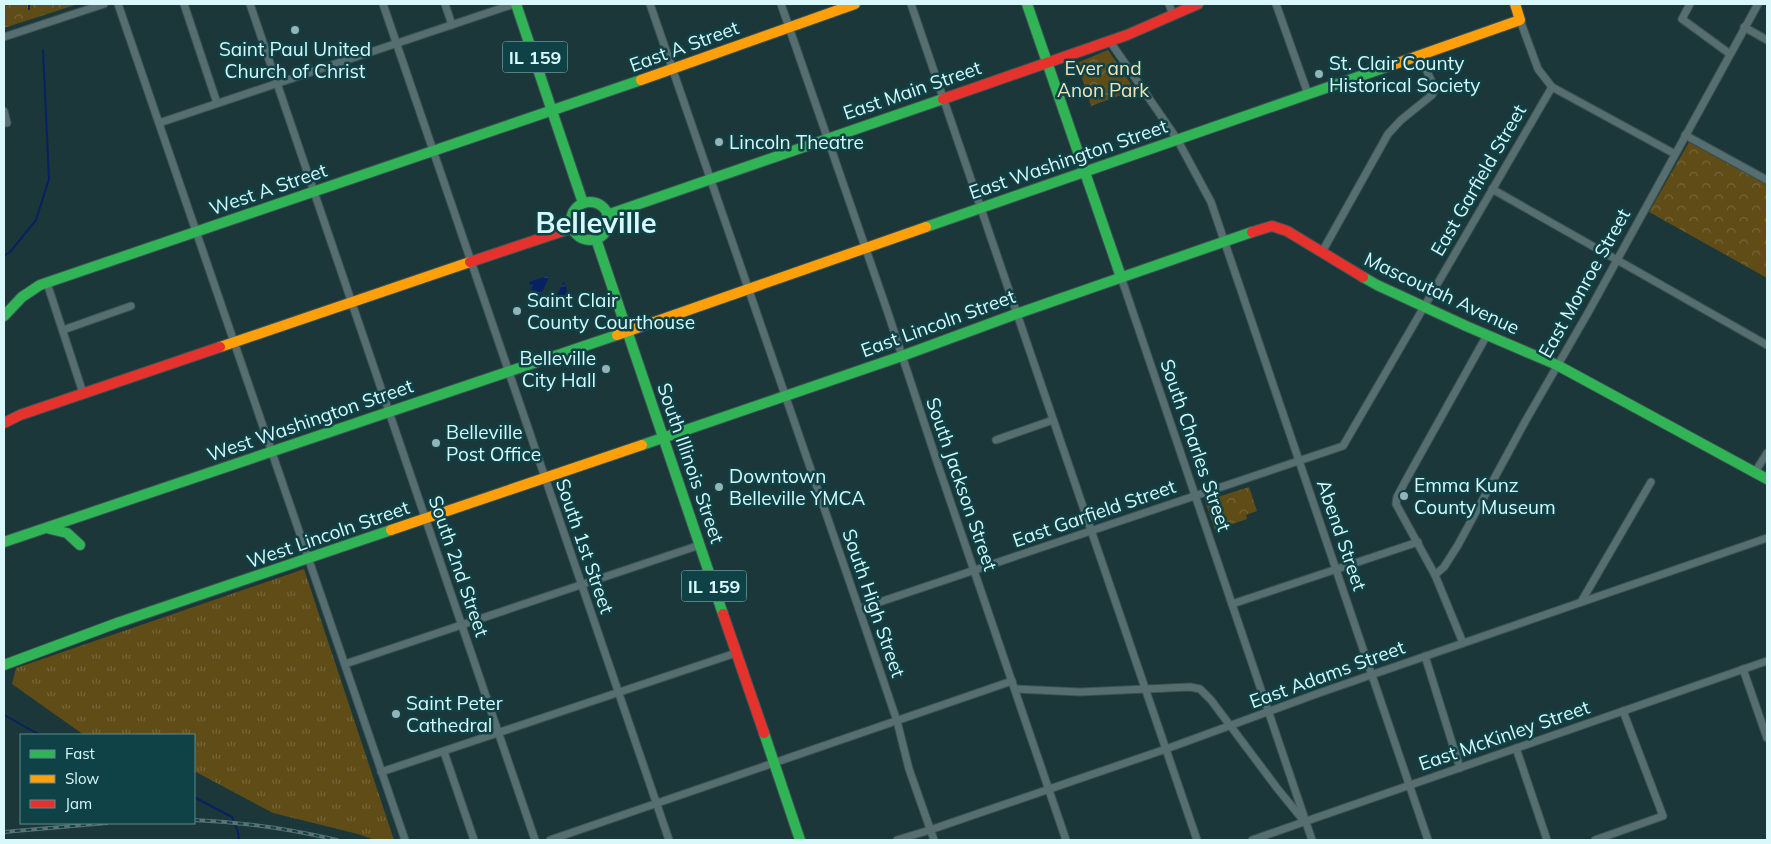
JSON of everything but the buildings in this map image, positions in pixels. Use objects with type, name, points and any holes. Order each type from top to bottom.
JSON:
[{"type":"main road","name":"IL 159","points":[[515,4],[583,203]]},
{"type":"main road","name":"East A Street","points":[[553,111],[855,4]]},
{"type":"main road","name":"South Charles Street","points":[[1027,4],[1121,277]]},
{"type":"main road","name":"East Main Street","points":[[607,215],[1127,35],[1198,4]]},
{"type":"main road","points":[[1515,4],[1520,20]]},
{"type":"main road","name":"East Washington Street","points":[[628,331],[1520,20]]},
{"type":"main road","name":"West A Street","points":[[4,316],[22,297],[47,283],[553,111]]},
{"type":"main road","points":[[583,203],[596,204],[602,207],[607,215],[608,224],[606,230],[596,239],[584,239],[578,236],[572,228],[571,219],[573,213],[583,203]]},
{"type":"main road","name":"Mascoutah Avenue","points":[[1224,241],[1272,226],[1287,231],[1377,285],[1557,365],[1767,479]]},
{"type":"main road","points":[[4,424],[20,415],[83,393],[572,228]]},
{"type":"main road","name":"South Illinois Street","points":[[596,239],[800,840]]},
{"type":"main road","name":"East Lincoln Street","points":[[664,438],[902,356],[1224,241]]},
{"type":"main road","name":"West Washington Street","points":[[4,542],[628,331]]},
{"type":"main road","points":[[4,416],[20,415]]},
{"type":"main road","name":"West Lincoln Street","points":[[4,665],[117,623],[664,438]]},
{"type":"main road","points":[[46,528],[67,532],[80,545]]},
{"type":"street","points":[[4,37],[104,4]]},
{"type":"street","points":[[118,4],[405,840]]},
{"type":"street","points":[[184,4],[217,103]]},
{"type":"street","name":"South 2nd Street","points":[[250,4],[535,840]]},
{"type":"street","name":"South 1st Street","points":[[382,4],[669,840]]},
{"type":"street","points":[[445,4],[452,25]]},
{"type":"street","points":[[160,123],[277,82],[515,4]]},
{"type":"street","name":"South High Street","points":[[650,4],[710,179],[750,288],[897,721],[909,769],[934,840]]},
{"type":"street","name":"South Jackson Street","points":[[781,4],[866,248],[1066,840]]},
{"type":"street","points":[[911,4],[1197,840]]},
{"type":"street","points":[[1169,4],[1173,15]]},
{"type":"street","points":[[1276,4],[1308,94]]},
{"type":"street","points":[[1690,4],[1682,19],[1730,54]]},
{"type":"street","name":"East Monroe Street","points":[[1435,575],[1444,567],[1453,552],[1758,4]]},
{"type":"street","points":[[1520,20],[1538,69],[1552,87],[1674,154]]},
{"type":"street","points":[[1744,28],[1767,40]]},
{"type":"street","points":[[1109,40],[1177,139],[1211,202],[1224,241]]},
{"type":"street","points":[[1322,252],[1388,134],[1401,120],[1432,95],[1434,90],[1419,55]]},
{"type":"street","name":"East Garfield Street","points":[[859,609],[1343,446],[1552,87]]},
{"type":"street","points":[[4,111],[6,123]]},
{"type":"street","points":[[1685,135],[1767,180]]},
{"type":"street","points":[[1492,190],[1767,345]]},
{"type":"street","name":"Abend Street","points":[[1224,241],[1428,840]]},
{"type":"street","name":"South Charles Street","points":[[1121,277],[1312,840]]},
{"type":"street","points":[[47,283],[83,393]]},
{"type":"street","points":[[63,330],[131,306]]},
{"type":"street","points":[[1463,643],[1435,575],[1396,504],[1397,497],[1486,335]]},
{"type":"street","points":[[996,440],[1053,420]]},
{"type":"street","points":[[1756,472],[1767,453]]},
{"type":"street","points":[[1581,602],[1652,482]]},
{"type":"street","name":"East Adams Street","points":[[897,840],[1166,749],[1372,674],[1767,538]]},
{"type":"street","points":[[1232,604],[1418,542]]},
{"type":"street","points":[[344,664],[700,545]]},
{"type":"street","points":[[381,772],[736,653]]},
{"type":"street","points":[[1425,656],[1460,768]]},
{"type":"street","name":"East McKinley Street","points":[[1252,840],[1767,661]]},
{"type":"street","points":[[1743,669],[1767,738]]},
{"type":"street","points":[[550,840],[1012,681]]},
{"type":"street","points":[[1015,689],[1080,692],[1190,687],[1200,689],[1306,822],[1318,840]]},
{"type":"street","points":[[1595,840],[1663,816],[1623,711]]},
{"type":"street","points":[[1516,748],[1547,840]]},
{"type":"street","points":[[444,752],[474,840]]},
{"type":"green space","points":[[4,4],[78,4],[4,28]]},
{"type":"green space","name":"Ever and Anon Park","points":[[1108,50],[1135,90],[1091,106],[1077,63]]},
{"type":"green space","points":[[1689,142],[1767,185],[1767,278],[1649,212]]},
{"type":"green space","points":[[1249,487],[1257,511],[1246,515],[1247,519],[1215,530],[1205,501]]},
{"type":"green space","points":[[304,569],[394,840],[375,840],[273,813],[195,772],[195,734],[83,734],[12,684],[16,668]]},
{"type":"water","points":[[550,275],[537,303],[529,282]]},
{"type":"water","points":[[564,281],[571,303],[550,310]]},
{"type":"waterway","points":[[29,4],[29,9]]},
{"type":"waterway","points":[[4,256],[10,252],[36,220],[49,179],[43,50]]},
{"type":"waterway","points":[[4,715],[38,734]]},
{"type":"waterway","points":[[195,798],[232,817],[239,840]]},
{"type":"railway","points":[[195,820],[266,827],[337,840]]},
{"type":"railway","points":[[4,832],[96,824]]},
{"type":"traffic: fast","points":[[516,4],[583,203]]},
{"type":"traffic: fast","points":[[1027,4],[1121,277]]},
{"type":"traffic: fast","points":[[926,227],[1395,64]]},
{"type":"traffic: fast","points":[[4,316],[22,297],[40,285],[641,80]]},
{"type":"traffic: fast","points":[[607,215],[943,99]]},
{"type":"traffic: fast","points":[[590,202],[603,208],[609,221],[603,234],[590,240],[577,234],[571,221],[577,208],[590,202]]},
{"type":"traffic: fast","points":[[642,445],[902,356],[1016,314],[1252,232]]},
{"type":"traffic: fast","points":[[596,239],[723,614]]},
{"type":"traffic: fast","points":[[1363,277],[1466,326],[1557,365],[1767,479]]},
{"type":"traffic: fast","points":[[4,542],[617,335]]},
{"type":"traffic: fast","points":[[50,529],[67,533],[80,545]]},
{"type":"traffic: fast","points":[[4,665],[117,623],[391,530]]},
{"type":"traffic: fast","points":[[764,733],[800,840]]},
{"type":"traffic: slow","points":[[641,80],[855,4]]},
{"type":"traffic: slow","points":[[1395,64],[1520,20],[1515,4]]},
{"type":"traffic: slow","points":[[617,335],[926,227]]},
{"type":"traffic: slow","points":[[220,347],[470,262]]},
{"type":"traffic: slow","points":[[391,530],[642,445]]},
{"type":"traffic: jam","points":[[943,99],[1127,35],[1198,4]]},
{"type":"traffic: jam","points":[[1252,232],[1272,226],[1287,231],[1363,277]]},
{"type":"traffic: jam","points":[[470,262],[572,228]]},
{"type":"traffic: jam","points":[[4,423],[20,415],[220,347]]},
{"type":"traffic: jam","points":[[723,614],[764,733]]},
{"type":"place","name":"Saint Paul United Church of Christ","points":[[295,30]]},
{"type":"place","name":"St. Clair County Historical Society","points":[[1319,74]]},
{"type":"place","name":"Lincoln Theatre","points":[[719,142]]},
{"type":"place","name":"Saint Clair County Courthouse","points":[[517,311]]},
{"type":"place","name":"Belleville City Hall","points":[[606,369]]},
{"type":"place","name":"Belleville Post Office","points":[[436,443]]},
{"type":"place","name":"Downtown Belleville YMCA","points":[[719,487]]},
{"type":"place","name":"Emma Kunz County Museum","points":[[1404,496]]},
{"type":"place","name":"Saint Peter Cathedral","points":[[396,714]]},
{"type":"district","name":"Belleville","points":[[596,222]]}]
